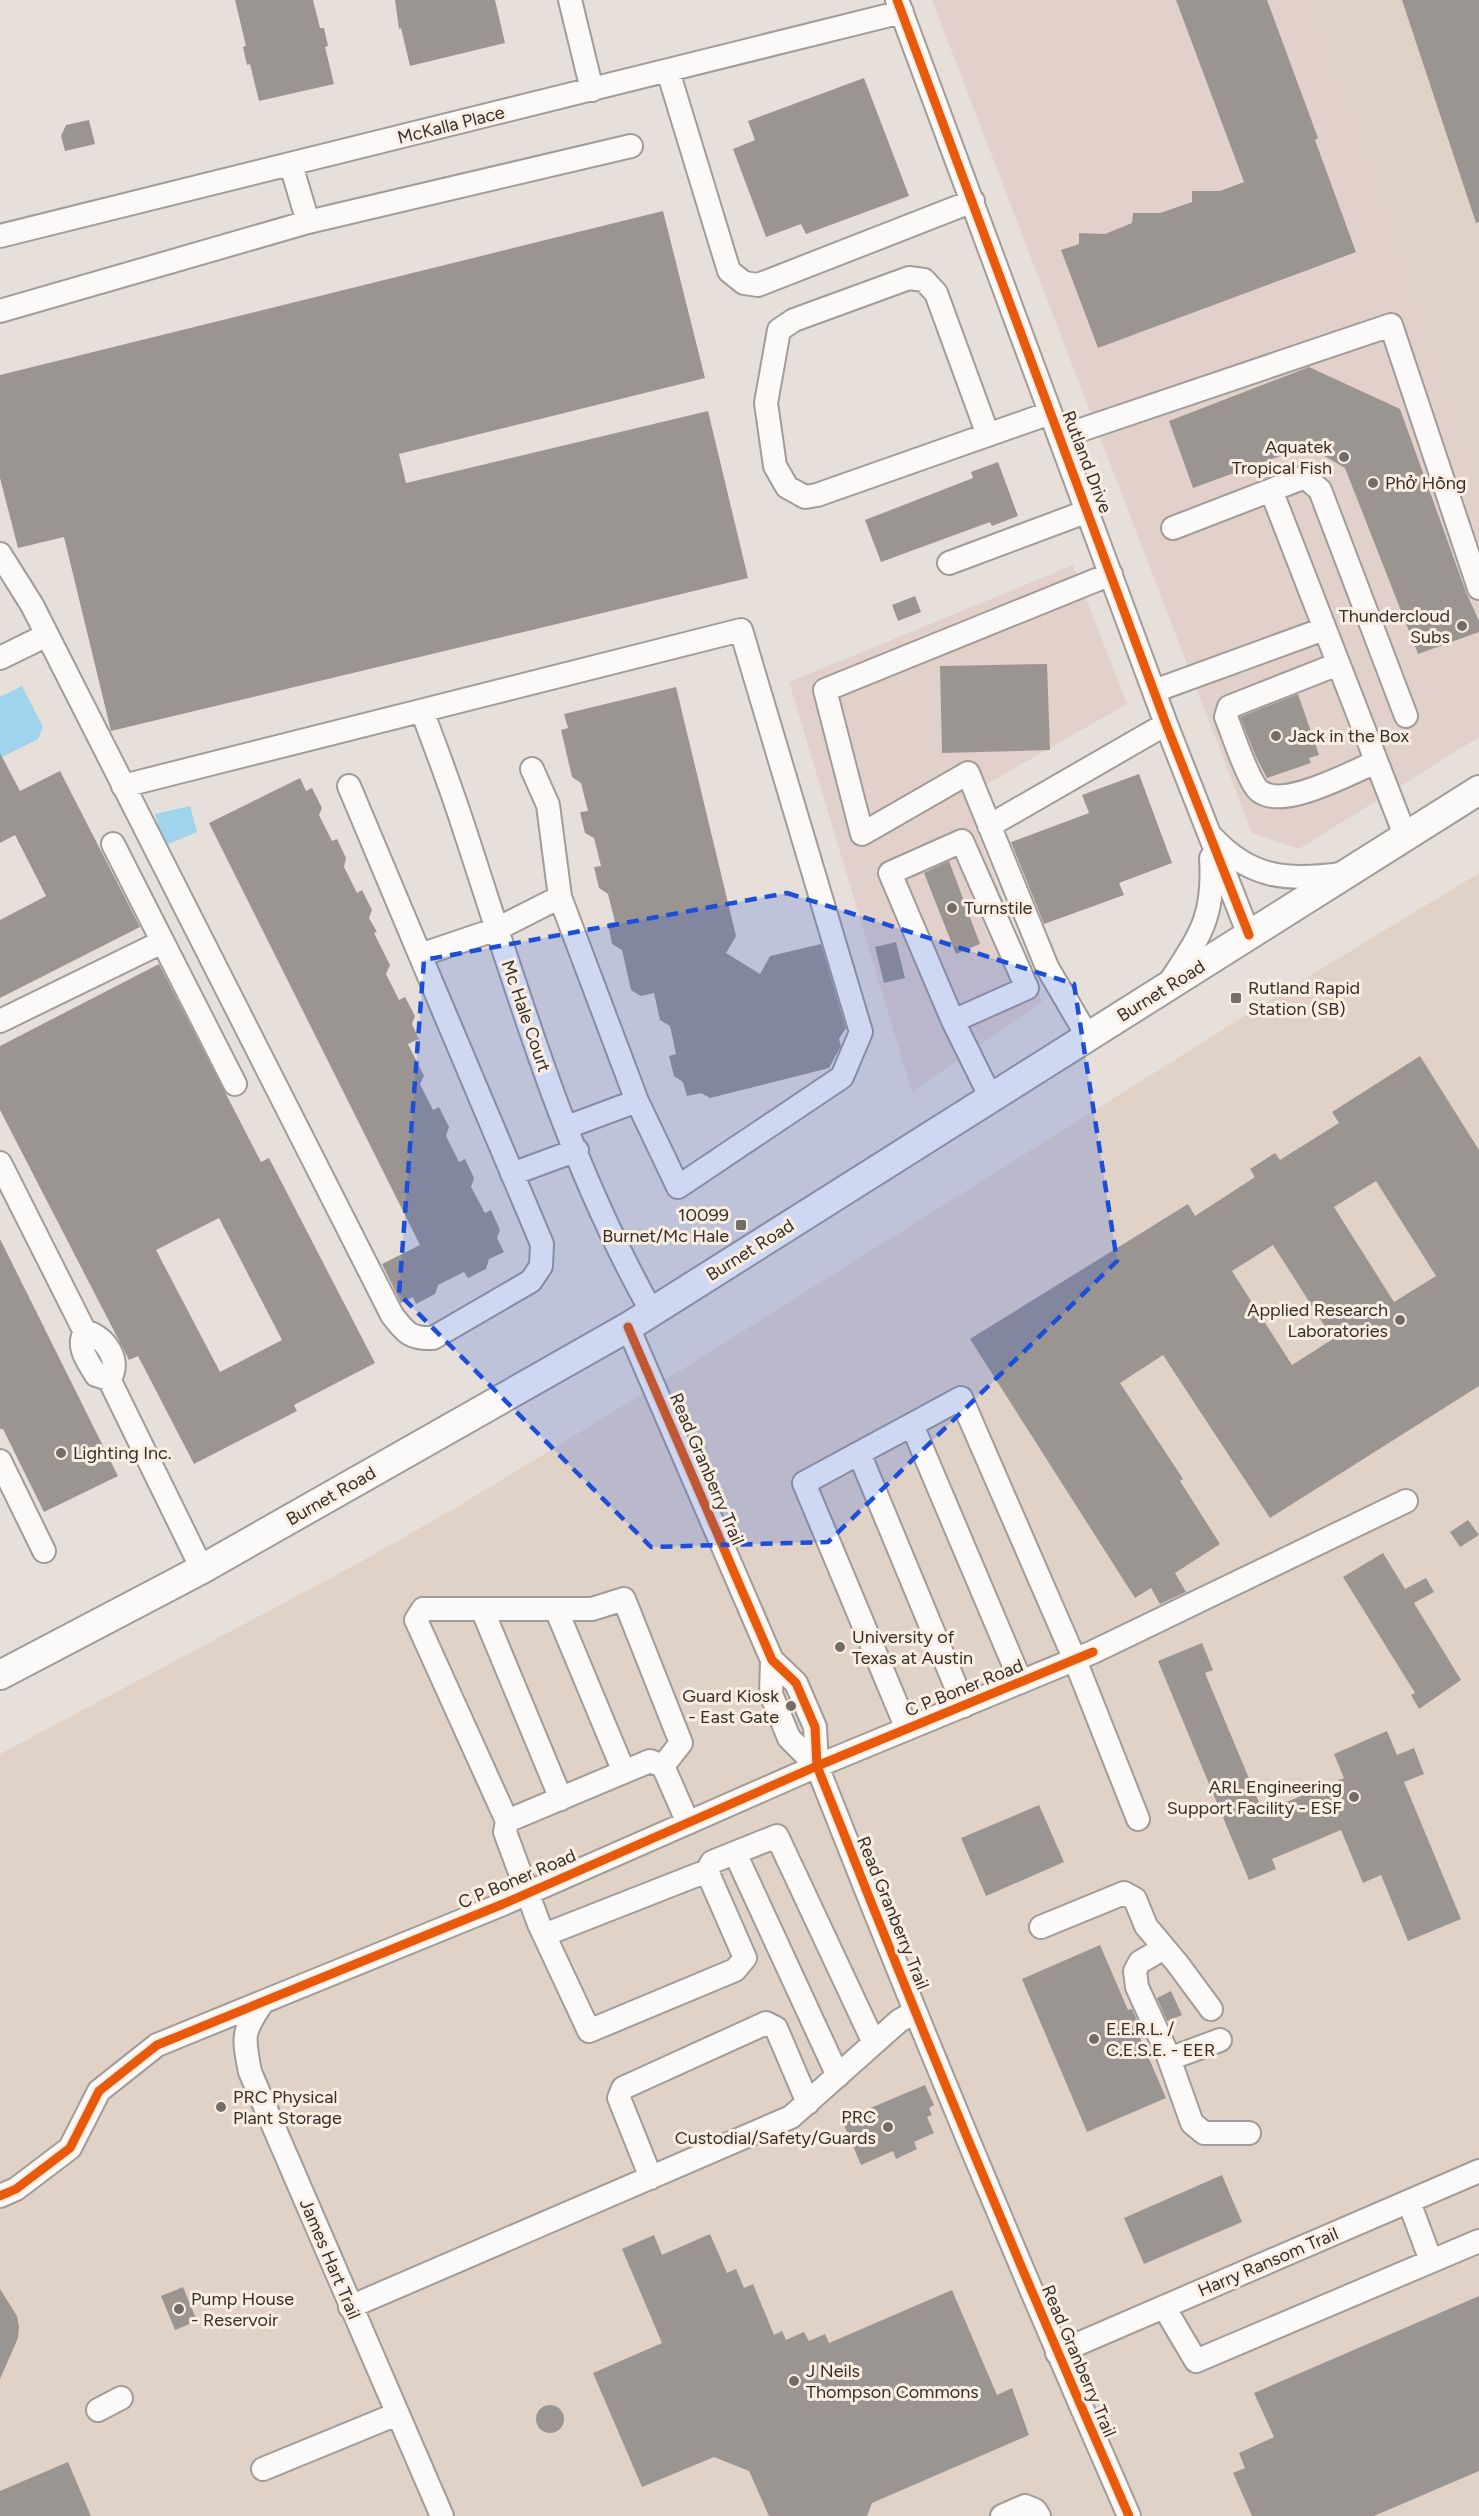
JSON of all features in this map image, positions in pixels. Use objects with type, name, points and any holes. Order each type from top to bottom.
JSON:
[{"type":"main road","name":"Burnet Road","points":[[0,1675],[202,1569],[628,1327],[1479,790]]},
{"type":"street","points":[[570,0],[592,90]]},
{"type":"street","name":"McKalla Place","points":[[0,236],[668,71],[900,6]]},
{"type":"street","name":"Rutland Drive","points":[[900,6],[1166,724],[1249,935]]},
{"type":"street","points":[[668,71],[729,271],[744,283],[758,285],[973,201]]},
{"type":"street","points":[[0,311],[308,222],[631,146]]},
{"type":"street","points":[[291,165],[308,222]]},
{"type":"street","points":[[988,435],[936,293],[924,280],[909,278],[794,320],[779,330],[766,403],[775,466],[787,488],[805,497],[988,435],[1050,413]]},
{"type":"street","points":[[1060,438],[1391,325],[1479,588]]},
{"type":"street","points":[[1173,528],[1305,477],[1320,490],[1406,716]]},
{"type":"street","points":[[1271,490],[1405,835]]},
{"type":"street","points":[[949,563],[1088,511]]},
{"type":"street","points":[[0,554],[32,605],[392,1315],[404,1331],[419,1339],[433,1338],[531,1281],[541,1266],[542,1244],[349,786]]},
{"type":"street","points":[[1088,1036],[1047,967],[968,773],[862,834],[825,690],[1112,574]]},
{"type":"street","points":[[1154,691],[1324,629]]},
{"type":"street","points":[[123,786],[741,630],[861,1032],[842,1077],[678,1187],[637,1101],[560,897],[549,805],[532,770]]},
{"type":"street","points":[[0,658],[47,635]]},
{"type":"street","points":[[1338,664],[1229,707],[1226,717],[1256,788],[1271,797],[1293,796],[1376,762]]},
{"type":"street","name":"Mc Hale Court","points":[[422,711],[461,819],[540,1062],[622,1259],[652,1311]]},
{"type":"street","points":[[988,826],[1166,724]]},
{"type":"street","points":[[1208,833],[1237,860],[1271,876],[1314,878],[1346,874]]},
{"type":"street","points":[[1167,987],[1204,925],[1210,906],[1213,887],[1208,833]]},
{"type":"street","points":[[953,1021],[1027,988],[962,841],[890,873],[953,1021],[991,1098]]},
{"type":"street","points":[[113,844],[235,1084]]},
{"type":"street","points":[[420,955],[497,929],[560,897]]},
{"type":"street","points":[[0,1021],[162,942]]},
{"type":"street","points":[[567,1127],[637,1101]]},
{"type":"street","points":[[512,1174],[577,1150]]},
{"type":"street","points":[[0,1163],[85,1332],[93,1333],[101,1338],[109,1352],[115,1365],[114,1373],[109,1379],[202,1569]]},
{"type":"street","name":"Read Granberry Trail","points":[[628,1327],[772,1660],[796,1683],[815,1727],[817,1766],[914,2012],[1128,2516]]},
{"type":"street","points":[[907,1729],[804,1483],[961,1398],[1084,1656],[1138,1819]]},
{"type":"street","points":[[912,1425],[1021,1683]]},
{"type":"street","points":[[859,1453],[964,1706]]},
{"type":"street","points":[[0,1461],[44,1551]]},
{"type":"street","name":"C P Boner Road","points":[[0,2196],[16,2189],[70,2148],[99,2091],[157,2045],[528,1893],[817,1766],[1084,1656],[1406,1501]]},
{"type":"street","points":[[663,1766],[681,1743],[624,1599],[592,1609],[423,1609],[416,1620],[507,1821],[505,1832],[544,1935],[589,2031],[735,1970],[745,1958],[707,1871]]},
{"type":"street","points":[[482,1609],[561,1798]]},
{"type":"street","points":[[556,1609],[624,1773]]},
{"type":"street","points":[[507,1821],[651,1761],[663,1766],[688,1823]]},
{"type":"street","points":[[544,1935],[707,1871],[712,1862],[777,1836],[874,2043]]},
{"type":"street","points":[[735,1853],[838,2076]]},
{"type":"street","points":[[1041,1927],[1124,1893],[1135,1899],[1146,1926],[1210,2010]]},
{"type":"street","points":[[1164,1948],[1140,1962],[1135,1971],[1137,1987],[1169,2060],[1192,2123],[1204,2133],[1250,2133]]},
{"type":"street","name":"James Hart Trail","points":[[264,2001],[246,2026],[244,2045],[250,2072],[442,2516]]},
{"type":"street","points":[[350,2307],[791,2118],[898,2021],[914,2012]]},
{"type":"street","points":[[651,2178],[619,2098],[622,2088],[766,2023],[776,2028],[807,2103]]},
{"type":"street","points":[[1169,2060],[1220,2040]]},
{"type":"street","name":"Harry Ransom Trail","points":[[1057,2353],[1479,2171]]},
{"type":"street","points":[[1409,2202],[1431,2261]]},
{"type":"street","points":[[1164,2307],[1196,2361],[1479,2241]]},
{"type":"street","points":[[98,2410],[121,2398]]},
{"type":"street","points":[[263,2469],[397,2414]]},
{"type":"street","points":[[1002,2516],[1025,2506],[1035,2510],[1039,2516]]},
{"type":"highlighted area","points":[[787,893],[1074,984],[1117,1261],[828,1542],[651,1547],[399,1294],[424,960]]},
{"type":"shaded area","points":[[932,0],[1313,0],[1412,281],[1479,487],[1479,737],[1299,849],[1252,833]]},
{"type":"shaded area","points":[[1313,0],[1479,0],[1479,487],[1412,281]]},
{"type":"shaded area","points":[[1073,565],[1127,704],[964,797],[1042,1002],[912,1092],[789,682]]},
{"type":"shaded area","name":"University of Texas at Austin","points":[[1479,873],[1479,2516],[0,2516],[0,1754],[355,1565],[457,1507],[654,1387],[1278,995]]},
{"type":"water","points":[[22,686],[43,727],[38,739],[0,758],[0,697]]},
{"type":"water","points":[[190,806],[197,832],[164,846],[155,814]]},
{"type":"building","points":[[235,0],[313,0],[320,28],[324,28],[328,46],[325,47],[334,84],[259,101],[250,64],[247,65],[243,47],[246,46]]},
{"type":"building","points":[[395,0],[495,0],[505,43],[410,66],[401,28],[399,29]]},
{"type":"building","points":[[1176,0],[1267,0],[1318,138],[1315,140],[1356,252],[1098,348],[1061,250],[1079,244],[1079,233],[1105,234],[1132,223],[1133,213],[1160,213],[1192,202],[1192,191],[1220,191],[1244,182]]},
{"type":"building","points":[[1402,0],[1479,0],[1479,222],[1476,223]]},
{"type":"building","points":[[864,78],[909,196],[806,234],[801,224],[766,237],[733,149],[755,140],[748,121]]},
{"type":"building","points":[[89,120],[95,144],[65,151],[61,136],[66,125]]},
{"type":"building","points":[[663,211],[705,378],[399,454],[406,483],[708,411],[748,578],[111,731],[64,537],[18,548],[0,478],[0,375]]},
{"type":"building","points":[[1309,367],[1400,409],[1466,592],[1479,621],[1479,632],[1418,654],[1345,468],[1307,446],[1193,488],[1169,421]]},
{"type":"building","points":[[998,462],[1018,516],[992,526],[990,522],[881,562],[865,520],[973,478],[971,472]]},
{"type":"building","points":[[915,596],[921,612],[898,621],[892,605]]},
{"type":"building","points":[[1047,664],[1050,750],[942,753],[940,666]]},
{"type":"building","points":[[676,687],[736,936],[726,953],[760,974],[770,956],[821,944],[846,1028],[839,1039],[841,1046],[829,1068],[710,1098],[701,1093],[687,1096],[683,1082],[674,1076],[669,1056],[676,1054],[670,1026],[660,1020],[654,993],[641,996],[631,990],[622,950],[612,944],[608,923],[615,922],[608,894],[599,888],[594,867],[601,866],[594,838],[585,833],[580,812],[588,811],[581,783],[572,777],[561,730],[568,728],[564,714]]},
{"type":"building","name":"Jack in the Box","points":[[1298,694],[1319,755],[1309,758],[1311,763],[1267,778],[1240,717]]},
{"type":"building","points":[[0,753],[20,791],[60,771],[140,927],[0,998],[0,920],[46,896],[15,835],[0,843]]},
{"type":"building","points":[[1139,774],[1172,863],[1119,883],[1124,895],[1044,924],[1011,842],[1089,813],[1082,795]]},
{"type":"building","points":[[300,778],[306,791],[312,788],[322,808],[319,815],[332,841],[337,839],[346,858],[344,867],[357,893],[362,890],[372,910],[369,918],[390,965],[386,974],[399,1000],[405,997],[415,1016],[412,1024],[419,1039],[408,1044],[424,1076],[420,1084],[433,1110],[439,1107],[449,1127],[446,1136],[459,1162],[465,1159],[474,1178],[471,1187],[485,1213],[491,1210],[500,1230],[497,1238],[504,1252],[489,1259],[486,1269],[468,1278],[464,1272],[438,1285],[435,1294],[416,1304],[413,1297],[401,1303],[382,1264],[420,1245],[209,823]]},
{"type":"building","name":"Turnstile","points":[[949,861],[980,944],[956,954],[924,873]]},
{"type":"building","points":[[896,942],[905,978],[884,983],[875,947]]},
{"type":"building","points":[[159,964],[261,1162],[269,1158],[375,1363],[294,1405],[297,1411],[194,1464],[138,1356],[129,1360],[0,1110],[0,1046]],"holes":[[[219,1218],[282,1340],[220,1372],[156,1250]]]},
{"type":"building","name":"Applied Research Laboratories","points":[[1420,1056],[1479,1150],[1479,1386],[1270,1518],[1163,1355],[1120,1383],[1183,1479],[1180,1481],[1220,1544],[1175,1573],[1186,1592],[1160,1604],[1151,1588],[1135,1598],[970,1339],[1188,1204],[1195,1216],[1255,1177],[1250,1169],[1275,1153],[1280,1160],[1339,1123],[1332,1112]],"holes":[[[1376,1181],[1436,1276],[1394,1302],[1334,1207]],[[1273,1245],[1333,1339],[1292,1365],[1232,1271]]]},
{"type":"building","points":[[0,1239],[118,1476],[44,1512],[3,1429],[0,1429]]},
{"type":"building","points":[[1468,1520],[1479,1535],[1460,1547],[1450,1532]]},
{"type":"building","points":[[1383,1553],[1405,1589],[1426,1578],[1434,1592],[1414,1603],[1461,1680],[1419,1709],[1411,1695],[1415,1693],[1343,1577]]},
{"type":"building","name":"ARL Engineering Support Facility - ESF","points":[[1202,1643],[1213,1670],[1205,1673],[1263,1812],[1344,1778],[1334,1754],[1387,1731],[1397,1755],[1414,1748],[1424,1774],[1404,1782],[1461,1919],[1408,1941],[1381,1875],[1363,1883],[1341,1830],[1272,1859],[1276,1869],[1249,1880],[1158,1661]]},
{"type":"building","points":[[1039,1805],[1064,1862],[986,1896],[961,1838]]},
{"type":"building","name":"E.E.R.L. / C.E.S.E. - EER","points":[[1100,1945],[1128,2010],[1132,2009],[1142,2031],[1138,2033],[1166,2098],[1087,2132],[1022,1979]]},
{"type":"building","points":[[1171,1991],[1182,2015],[1167,2021],[1157,1998]]},
{"type":"building","name":"PRC Custodial/Safety/Guards","points":[[925,2085],[934,2105],[929,2108],[932,2115],[927,2117],[934,2133],[914,2142],[917,2149],[896,2159],[893,2151],[861,2165],[842,2120]]},
{"type":"building","points":[[1222,2175],[1242,2222],[1144,2264],[1124,2218]]},
{"type":"building","name":"J Neils Thompson Commons","points":[[710,2234],[727,2273],[736,2269],[744,2288],[753,2284],[774,2335],[782,2331],[786,2340],[804,2332],[809,2341],[825,2334],[829,2343],[952,2290],[997,2395],[1012,2388],[1029,2435],[872,2503],[867,2516],[769,2516],[749,2471],[714,2457],[642,2487],[593,2373],[662,2343],[622,2249],[654,2235],[662,2255]]},
{"type":"building","name":"Pump House - Reservoir","points":[[183,2287],[197,2321],[175,2330],[161,2296]]},
{"type":"building","points":[[0,2289],[17,2316],[19,2327],[18,2338],[0,2379]]},
{"type":"building","points":[[1479,2296],[1479,2471],[1374,2516],[1252,2516],[1233,2473],[1245,2468],[1239,2453],[1274,2437],[1254,2393]]},
{"type":"building","points":[[550,2405],[560,2409],[564,2419],[560,2429],[550,2433],[540,2429],[536,2419],[540,2409]]},
{"type":"building","points":[[68,2462],[91,2516],[0,2516],[0,2491]]},
{"type":"cycle path","points":[[897,0],[1166,724],[1249,935]]},
{"type":"cycle path","points":[[628,1327],[772,1660],[796,1683],[815,1727],[817,1766],[854,1860],[969,2142],[1129,2516]]},
{"type":"cycle path","points":[[0,2196],[16,2189],[70,2148],[99,2091],[157,2045],[503,1904],[817,1766],[1093,1652]]},
{"type":"place","name":"Aquatek Tropical Fish","points":[[1344,457]]},
{"type":"place","name":"Phở Hồng","points":[[1373,483]]},
{"type":"place","name":"Thundercloud Subs","points":[[1462,626]]},
{"type":"place","name":"Jack in the Box","points":[[1276,736]]},
{"type":"place","name":"Turnstile","points":[[952,908]]},
{"type":"place","name":"Rutland Rapid Station (SB)","points":[[1236,998]]},
{"type":"place","name":"10099 Burnet/Mc Hale","points":[[741,1225]]},
{"type":"place","name":"Applied Research Laboratories","points":[[1400,1320]]},
{"type":"place","name":"Lighting Inc.","points":[[61,1453]]},
{"type":"place","name":"University of Texas at Austin","points":[[840,1647]]},
{"type":"place","name":"Guard Kiosk - East Gate","points":[[791,1706]]},
{"type":"place","name":"ARL Engineering Support Facility - ESF","points":[[1354,1797]]},
{"type":"place","name":"E.E.R.L. / C.E.S.E. - EER","points":[[1094,2039]]},
{"type":"place","name":"PRC Physical Plant Storage","points":[[221,2107]]},
{"type":"place","name":"PRC Custodial/Safety/Guards","points":[[888,2127]]},
{"type":"place","name":"Pump House - Reservoir","points":[[179,2309]]},
{"type":"place","name":"J Neils Thompson Commons","points":[[794,2381]]}]
